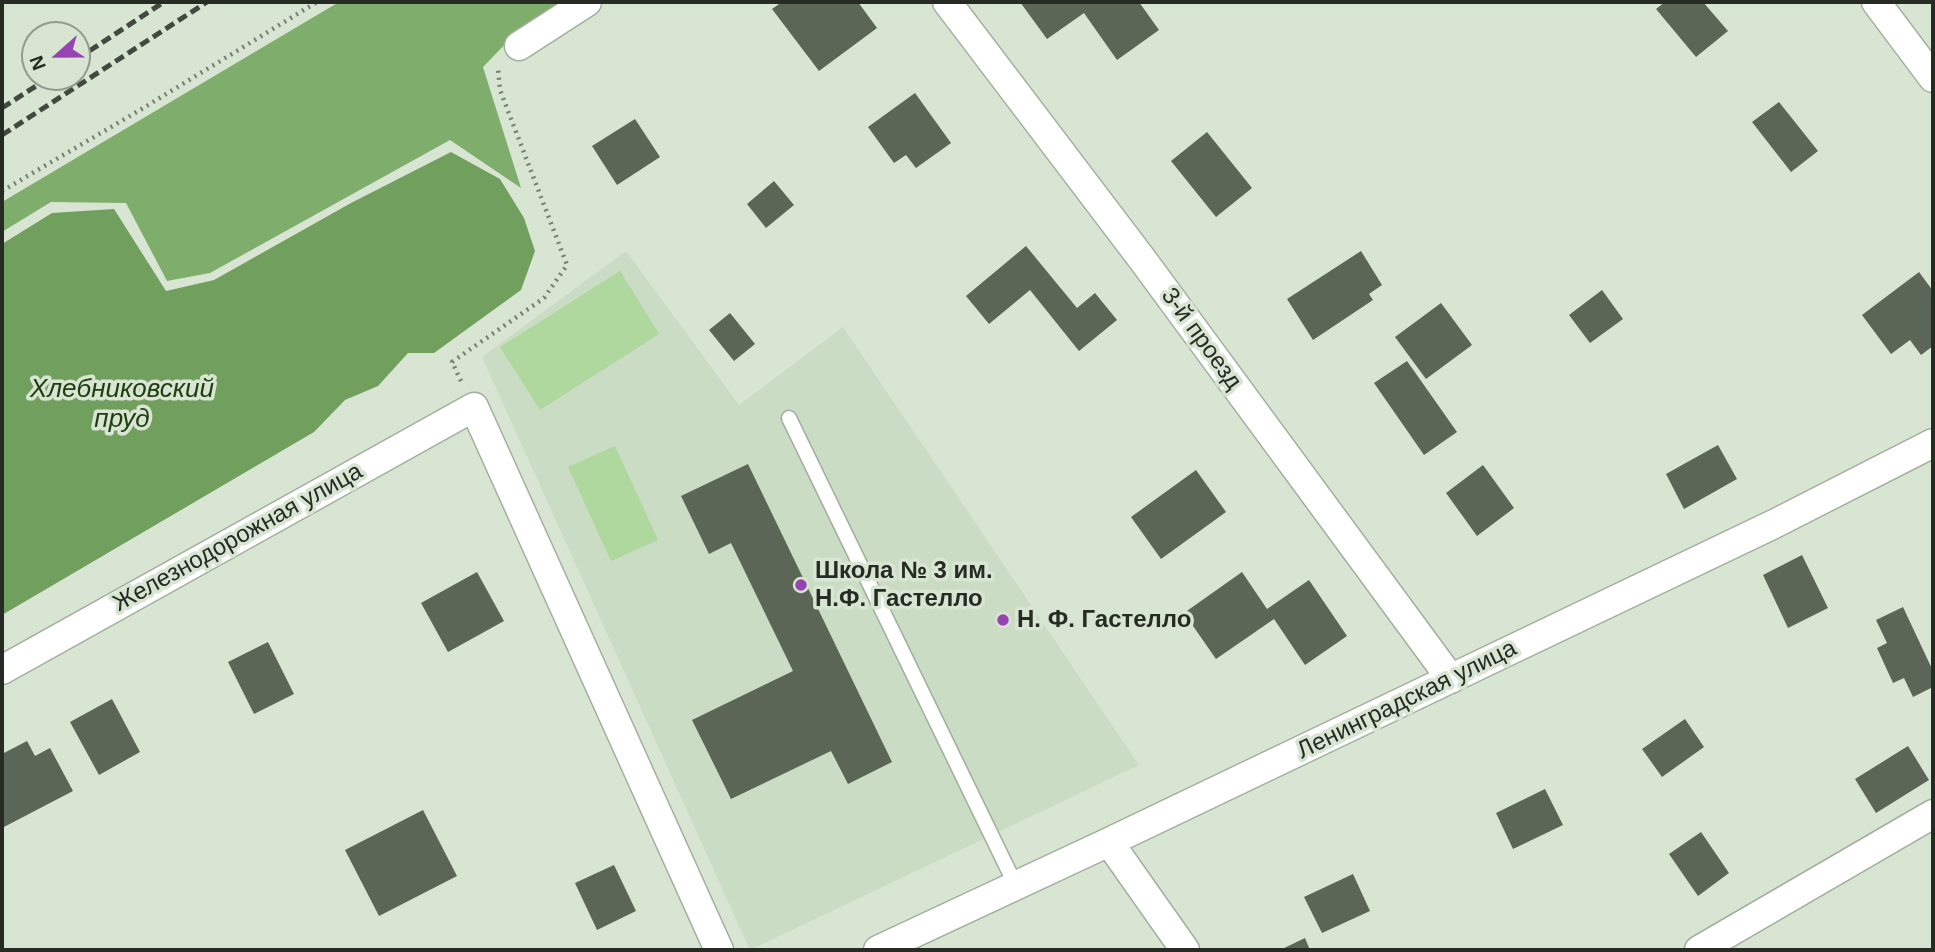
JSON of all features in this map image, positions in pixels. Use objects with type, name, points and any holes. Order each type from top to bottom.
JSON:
[{"type":"street","points":[[519,47],[587,2]]},
{"type":"street","name":"3-й проезд","points":[[947,2],[1150,270],[1451,679]]},
{"type":"street","points":[[1876,2],[1933,78]]},
{"type":"street","points":[[474,407],[719,950]]},
{"type":"street","name":"Железнодорожная улица","points":[[2,670],[474,407]]},
{"type":"street","name":"Ленинградская улица","points":[[878,950],[1774,524],[1933,443]]},
{"type":"street","points":[[1699,950],[1933,814]]},
{"type":"street","points":[[1109,842],[1185,950]]},
{"type":"lane","points":[[789,418],[1016,886]]},
{"type":"path","points":[[2,191],[317,2]]},
{"type":"path","points":[[474,407],[452,362],[544,298],[567,265],[500,90],[498,67],[519,47]]},
{"type":"shaded area","points":[[339,2],[566,2],[513,36],[483,67],[521,188],[450,140],[210,273],[167,281],[126,203],[51,202],[2,232],[2,202]]},
{"type":"shaded area","name":"Школа № 3 им. Н.Ф. Гастелло","points":[[626,251],[739,405],[843,327],[1139,765],[750,950],[482,357]]},
{"type":"shaded area","points":[[620,271],[659,334],[540,410],[500,347]]},
{"type":"shaded area","points":[[615,446],[658,540],[611,561],[568,467]]},
{"type":"water","name":"Хлебниковский пруд","points":[[451,152],[500,179],[524,218],[535,251],[521,290],[434,353],[408,353],[378,386],[345,400],[314,432],[2,615],[2,244],[52,213],[114,209],[166,291],[214,280],[351,203]]},
{"type":"building","points":[[782,2],[858,2],[877,28],[819,71],[772,9]]},
{"type":"building","points":[[1020,2],[1139,2],[1159,30],[1117,60],[1084,13],[1047,39]]},
{"type":"building","points":[[1665,2],[1703,2],[1728,31],[1696,57],[1656,9]]},
{"type":"building","points":[[915,93],[951,143],[916,168],[906,155],[894,163],[868,127]]},
{"type":"building","points":[[1779,102],[1818,151],[1791,172],[1752,122]]},
{"type":"building","points":[[635,119],[660,157],[617,185],[592,146]]},
{"type":"building","points":[[1207,132],[1252,188],[1216,217],[1171,161]]},
{"type":"building","points":[[774,181],[794,205],[766,228],[747,204]]},
{"type":"building","points":[[1026,246],[1077,308],[1095,293],[1117,320],[1079,351],[1030,290],[989,324],[966,296]]},
{"type":"building","points":[[1361,251],[1382,285],[1369,294],[1373,300],[1313,340],[1287,299]]},
{"type":"building","points":[[1919,272],[1933,291],[1933,346],[1921,355],[1910,340],[1891,354],[1862,315]]},
{"type":"building","points":[[1602,290],[1623,319],[1590,343],[1569,315]]},
{"type":"building","points":[[1441,303],[1472,345],[1426,379],[1395,337]]},
{"type":"building","points":[[730,313],[755,344],[734,361],[709,330]]},
{"type":"building","points":[[1407,361],[1457,432],[1424,455],[1374,383]]},
{"type":"building","points":[[1718,445],[1737,479],[1684,509],[1666,474]]},
{"type":"building","points":[[748,464],[892,762],[848,784],[831,751],[731,799],[692,720],[793,671],[731,543],[709,554],[681,496]]},
{"type":"building","points":[[1483,465],[1514,508],[1477,536],[1446,493]]},
{"type":"building","points":[[1196,470],[1226,512],[1161,559],[1131,517]]},
{"type":"building","points":[[1802,555],[1828,608],[1788,628],[1763,575]]},
{"type":"building","points":[[477,572],[504,621],[448,652],[421,603]]},
{"type":"building","points":[[1242,572],[1267,609],[1309,580],[1347,636],[1305,665],[1274,619],[1216,659],[1184,613]]},
{"type":"building","points":[[1903,607],[1933,671],[1933,687],[1913,697],[1904,678],[1893,683],[1877,648],[1887,643],[1876,620]]},
{"type":"building","points":[[268,642],[294,694],[254,714],[228,662]]},
{"type":"building","points":[[112,699],[140,752],[99,775],[70,722]]},
{"type":"building","points":[[1685,719],[1704,747],[1662,777],[1642,749]]},
{"type":"building","points":[[27,741],[35,756],[50,748],[73,791],[2,828],[2,754]]},
{"type":"building","points":[[1908,746],[1929,780],[1876,813],[1855,779]]},
{"type":"building","points":[[1545,789],[1563,825],[1513,849],[1496,813]]},
{"type":"building","points":[[423,810],[457,876],[379,916],[345,850]]},
{"type":"building","points":[[1701,832],[1729,873],[1698,896],[1669,854]]},
{"type":"building","points":[[614,865],[636,911],[597,930],[575,883]]},
{"type":"building","points":[[1353,874],[1370,911],[1322,933],[1304,897]]},
{"type":"building","points":[[1305,938],[1310,950],[1280,950]]},
{"type":"railway","points":[[91,50],[164,2]]},
{"type":"railway","points":[[2,135],[207,2]]},
{"type":"railway","points":[[2,108],[28,91]]},
{"type":"place","name":"Школа № 3 им. Н.Ф. Гастелло","points":[[801,585]]},
{"type":"place","name":"Н. Ф. Гастелло","points":[[1003,620]]}]
